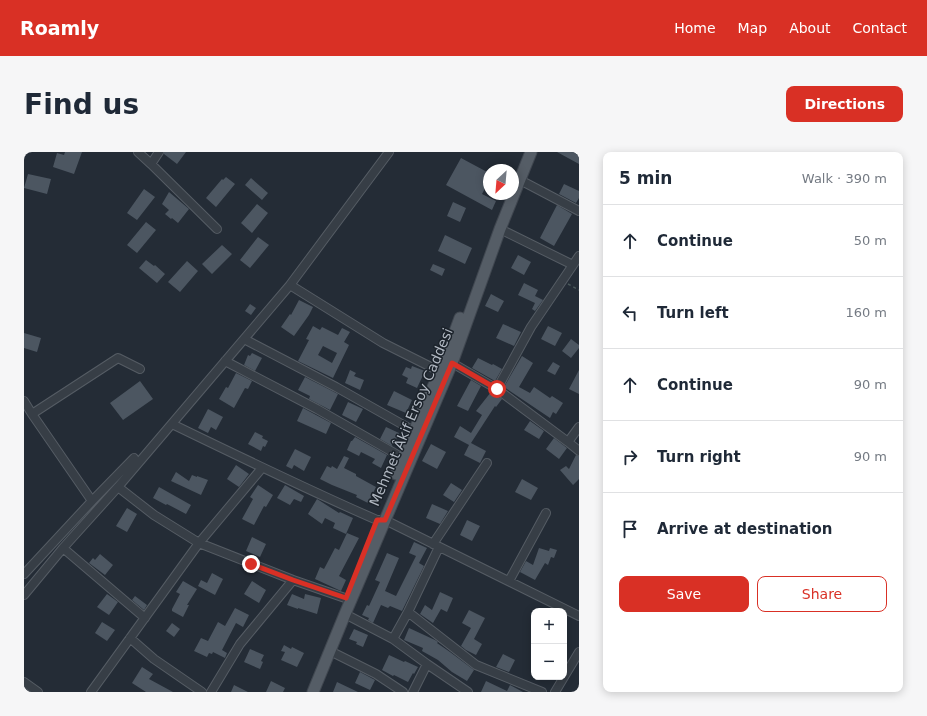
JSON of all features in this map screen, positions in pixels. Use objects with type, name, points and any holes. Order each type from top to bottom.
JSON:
[{"type":"main road","name":"Mehmet Âkif Ersoy Caddesi","points":[[519,170],[524,152]]},
{"type":"main road","name":"Mehmet Âkif Ersoy Caddesi","points":[[519,174],[531,152]]},
{"type":"main road","name":"Mehmet Âkif Ersoy Caddesi","points":[[313,692],[345,614],[414,431],[439,371],[448,361],[506,200]]},
{"type":"main road","name":"Mehmet Âkif Ersoy Caddesi","points":[[306,692],[448,361],[500,229],[509,200]]},
{"type":"street","points":[[138,152],[217,229]]},
{"type":"street","points":[[151,164],[159,152]]},
{"type":"street","points":[[24,595],[290,285],[389,152]]},
{"type":"street","points":[[519,181],[579,211]]},
{"type":"street","points":[[500,229],[573,265]]},
{"type":"street","points":[[497,389],[531,327],[579,256]]},
{"type":"street","points":[[290,285],[382,343],[439,371]]},
{"type":"street","points":[[244,339],[336,387],[414,431]]},
{"type":"street","points":[[32,414],[118,358],[140,369]]},
{"type":"street","points":[[225,361],[317,409],[403,458]]},
{"type":"street","points":[[448,361],[497,389],[579,451]]},
{"type":"street","points":[[24,401],[92,501]]},
{"type":"street","points":[[172,424],[320,495],[436,545],[579,616]]},
{"type":"street","points":[[568,442],[579,427]]},
{"type":"street","points":[[24,574],[134,458]]},
{"type":"street","points":[[393,639],[408,612],[436,545],[488,463]]},
{"type":"street","points":[[91,692],[199,543],[262,468]]},
{"type":"street","points":[[118,487],[154,515],[199,543],[293,580],[346,598]]},
{"type":"street","points":[[509,581],[546,513]]},
{"type":"street","points":[[63,548],[145,618]]},
{"type":"street","points":[[211,692],[240,644],[293,580]]},
{"type":"street","points":[[408,612],[476,665],[542,692]]},
{"type":"street","points":[[345,614],[393,639],[468,692]]},
{"type":"street","points":[[130,638],[154,659],[202,692]]},
{"type":"street","points":[[330,651],[376,674],[403,692]]},
{"type":"street","points":[[567,672],[579,652]]},
{"type":"street","points":[[413,692],[427,664]]},
{"type":"street","points":[[555,692],[562,680]]},
{"type":"street","points":[[24,682],[38,692]]},
{"type":"path","points":[[562,281],[579,290]]},
{"type":"building","points":[[65,152],[82,152],[74,174],[53,167],[57,153],[64,155]]},
{"type":"building","points":[[164,152],[186,152],[177,164],[164,154]]},
{"type":"building","points":[[557,152],[579,152],[579,164]]},
{"type":"building","points":[[461,158],[483,170],[483,200],[496,201],[492,210],[446,185]]},
{"type":"building","points":[[28,174],[51,179],[47,194],[24,188]]},
{"type":"building","points":[[226,177],[235,184],[216,207],[206,198],[222,179],[223,180]]},
{"type":"building","points":[[251,178],[268,193],[262,200],[245,185]]},
{"type":"building","points":[[564,184],[579,191],[579,198],[576,203],[559,194]]},
{"type":"building","points":[[144,189],[155,197],[137,220],[127,213]]},
{"type":"building","points":[[169,192],[189,209],[178,223],[165,214],[169,210],[162,204]]},
{"type":"building","points":[[453,202],[466,208],[460,222],[447,216]]},
{"type":"building","points":[[257,204],[268,213],[252,233],[241,223]]},
{"type":"building","points":[[557,205],[572,214],[554,246],[540,238]]},
{"type":"building","points":[[146,222],[156,230],[137,253],[127,245]]},
{"type":"building","points":[[445,235],[472,248],[465,264],[438,251]]},
{"type":"building","points":[[258,237],[269,245],[250,268],[240,260]]},
{"type":"building","points":[[222,245],[232,254],[212,274],[202,264]]},
{"type":"building","points":[[518,255],[531,262],[524,275],[511,268]]},
{"type":"building","points":[[146,260],[154,266],[155,265],[165,274],[157,283],[139,268]]},
{"type":"building","points":[[187,261],[198,271],[180,292],[168,282]]},
{"type":"building","points":[[433,264],[445,269],[442,276],[430,270]]},
{"type":"building","points":[[524,283],[538,290],[535,296],[543,300],[535,311],[532,309],[535,303],[518,295]]},
{"type":"building","points":[[491,294],[504,301],[498,312],[485,306]]},
{"type":"building","points":[[299,300],[313,307],[294,336],[281,327],[290,314],[291,315]]},
{"type":"building","points":[[250,304],[256,308],[251,315],[245,311]]},
{"type":"building","points":[[503,324],[521,332],[514,346],[496,338]]},
{"type":"building","points":[[313,326],[320,330],[322,327],[338,335],[342,328],[350,332],[344,342],[349,345],[333,378],[298,361],[309,340],[306,339]],"holes":[[[323,346],[337,353],[332,363],[318,355]]]},
{"type":"building","points":[[548,326],[562,333],[555,346],[541,339]]},
{"type":"building","points":[[24,333],[41,338],[37,352],[24,348]]},
{"type":"building","points":[[571,339],[579,345],[579,348],[571,358],[562,351]]},
{"type":"building","points":[[252,353],[262,358],[255,371],[244,365],[248,355],[250,356]]},
{"type":"building","points":[[522,356],[533,363],[519,387],[530,393],[534,387],[550,398],[552,396],[563,403],[556,414],[553,412],[550,418],[504,387]]},
{"type":"building","points":[[478,358],[502,369],[495,381],[472,368]]},
{"type":"building","points":[[553,362],[560,366],[555,375],[547,371]]},
{"type":"building","points":[[412,366],[425,371],[417,388],[406,383],[408,378],[402,375],[406,367],[411,369]]},
{"type":"building","points":[[350,370],[356,373],[354,376],[364,380],[360,390],[345,383]]},
{"type":"building","points":[[579,370],[579,394],[569,389]]},
{"type":"building","points":[[236,373],[252,381],[248,389],[245,388],[234,408],[219,399],[226,387],[228,388]]},
{"type":"building","points":[[305,377],[338,394],[330,410],[309,399],[310,396],[298,390]]},
{"type":"building","points":[[471,380],[481,386],[468,411],[457,406]]},
{"type":"building","points":[[140,381],[153,399],[123,420],[110,403]]},
{"type":"building","points":[[394,391],[412,400],[406,413],[387,405]]},
{"type":"building","points":[[491,392],[502,399],[496,407],[495,406],[471,443],[486,451],[480,463],[464,455],[469,445],[454,437],[460,426],[471,433],[482,415],[476,411]]},
{"type":"building","points":[[348,402],[363,409],[356,422],[342,415]]},
{"type":"building","points":[[303,408],[331,423],[326,434],[297,421]]},
{"type":"building","points":[[208,409],[223,417],[216,430],[211,427],[208,433],[198,428]]},
{"type":"building","points":[[530,421],[544,431],[539,439],[524,430]]},
{"type":"building","points":[[386,427],[399,433],[392,446],[380,439]]},
{"type":"building","points":[[255,432],[263,436],[262,438],[268,441],[265,447],[263,446],[261,451],[248,444]]},
{"type":"building","points":[[355,437],[387,455],[381,468],[372,463],[375,459],[361,452],[359,456],[347,450],[351,441]]},
{"type":"building","points":[[554,438],[567,448],[559,459],[546,449]]},
{"type":"building","points":[[431,444],[446,452],[437,469],[422,461]]},
{"type":"building","points":[[295,449],[311,457],[304,471],[294,465],[292,469],[286,466]]},
{"type":"building","points":[[576,455],[579,456],[579,479],[573,485],[560,470],[566,466],[569,469]]},
{"type":"building","points":[[344,456],[349,458],[344,468],[376,487],[368,503],[356,497],[357,495],[320,479],[327,466],[331,468],[332,466],[337,469]]},
{"type":"building","points":[[236,465],[249,474],[239,487],[227,479]]},
{"type":"building","points":[[176,472],[189,481],[192,475],[208,480],[201,495],[171,481]]},
{"type":"building","points":[[522,479],[538,488],[531,500],[515,492]]},
{"type":"building","points":[[451,483],[462,490],[454,502],[443,495]]},
{"type":"building","points":[[258,485],[273,495],[266,507],[264,506],[254,525],[242,519],[253,499],[250,497]]},
{"type":"building","points":[[285,485],[304,496],[301,502],[294,499],[290,505],[277,498]]},
{"type":"building","points":[[159,487],[191,505],[186,514],[153,498]]},
{"type":"building","points":[[317,499],[339,513],[340,512],[353,518],[346,534],[333,528],[335,523],[325,518],[322,524],[308,514]]},
{"type":"building","points":[[432,504],[448,511],[440,524],[426,518]]},
{"type":"building","points":[[127,508],[137,514],[127,532],[116,526]]},
{"type":"building","points":[[467,520],[480,526],[472,541],[460,535]]},
{"type":"building","points":[[347,533],[359,538],[339,576],[346,580],[341,591],[315,579],[320,567],[324,569],[335,548],[339,550]]},
{"type":"building","points":[[252,537],[266,544],[260,557],[246,551]]},
{"type":"building","points":[[414,542],[427,548],[419,563],[424,566],[402,611],[390,606],[388,608],[381,605],[373,623],[368,620],[369,618],[362,615],[367,605],[369,606],[380,582],[375,580],[387,553],[399,558],[385,591],[396,596],[416,556],[409,553]]},
{"type":"building","points":[[539,548],[549,551],[550,548],[557,550],[554,558],[551,557],[548,565],[545,563],[535,580],[520,572],[526,561],[533,565]]},
{"type":"building","points":[[100,554],[113,565],[105,575],[89,563],[93,558],[95,560]]},
{"type":"building","points":[[212,573],[223,579],[215,595],[198,586],[201,580],[207,583]]},
{"type":"building","points":[[183,581],[197,589],[187,605],[189,605],[183,617],[172,611],[172,609],[180,594],[176,592]]},
{"type":"building","points":[[252,581],[266,590],[259,603],[244,594]]},
{"type":"building","points":[[440,592],[453,598],[447,612],[441,609],[433,623],[420,614],[425,605],[432,610]]},
{"type":"building","points":[[107,594],[118,602],[109,615],[97,607]]},
{"type":"building","points":[[292,594],[304,599],[305,594],[321,598],[317,614],[287,605]]},
{"type":"building","points":[[135,596],[147,605],[144,610],[132,600]]},
{"type":"building","points":[[235,608],[249,615],[243,627],[236,623],[222,650],[227,653],[225,658],[213,652],[212,654],[209,653],[207,657],[194,651],[201,638],[208,641],[218,622],[225,626]]},
{"type":"building","points":[[469,610],[485,618],[474,639],[482,644],[476,655],[461,646],[471,628],[462,623]]},
{"type":"building","points":[[102,622],[115,630],[107,641],[95,633]]},
{"type":"building","points":[[172,623],[180,629],[174,637],[166,631]]},
{"type":"building","points":[[409,628],[435,640],[474,670],[467,681],[452,672],[438,660],[422,651],[423,648],[404,640]]},
{"type":"building","points":[[354,629],[368,635],[363,647],[356,644],[357,642],[349,639]]},
{"type":"building","points":[[284,645],[304,653],[297,667],[281,660],[285,652],[281,651]]},
{"type":"building","points":[[250,649],[264,655],[261,661],[263,662],[260,669],[244,662]]},
{"type":"building","points":[[503,654],[515,660],[509,672],[496,667]]},
{"type":"building","points":[[389,655],[418,667],[408,682],[382,670]]},
{"type":"building","points":[[142,667],[153,674],[149,679],[173,692],[146,692],[132,683]]},
{"type":"building","points":[[360,672],[375,680],[370,690],[355,683]]},
{"type":"building","points":[[271,681],[285,688],[283,692],[266,692]]},
{"type":"building","points":[[486,681],[507,691],[510,685],[523,692],[481,692]]},
{"type":"building","points":[[337,682],[358,692],[333,692]]},
{"type":"building","points":[[234,685],[248,692],[231,692]]},
{"type":"route","points":[[251,564],[346,598],[377,520],[385,520],[452,363],[497,389]]}]
